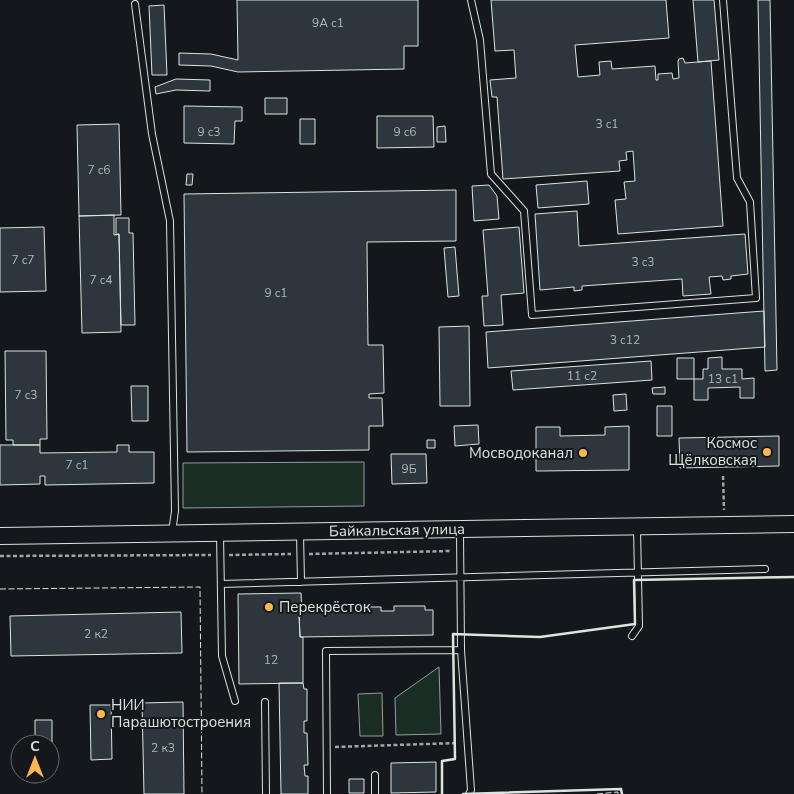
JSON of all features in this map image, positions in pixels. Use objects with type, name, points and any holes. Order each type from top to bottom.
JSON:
[{"type":"street","name":"Байкальская улица","points":[[0,536],[794,524]]},
{"type":"lane","points":[[471,0],[480,40],[491,174],[524,211],[532,315],[756,298],[750,202],[736,178],[723,0]]},
{"type":"lane","points":[[135,4],[152,134],[170,221],[175,511],[172,533]]},
{"type":"lane","points":[[632,636],[639,626],[637,527]]},
{"type":"lane","points":[[460,529],[461,650],[468,743],[469,794]]},
{"type":"lane","points":[[300,531],[301,582]]},
{"type":"lane","points":[[220,533],[222,656],[235,701]]},
{"type":"lane","points":[[221,584],[765,569]]},
{"type":"lane","points":[[327,794],[326,651],[461,650]]},
{"type":"lane","points":[[264,702],[266,794]]},
{"type":"lane","points":[[375,775],[375,794]]},
{"type":"path","points":[[723,476],[724,510]]},
{"type":"path","points":[[0,556],[300,554],[460,550]]},
{"type":"path","points":[[326,747],[468,743]]},
{"type":"green space","points":[[364,462],[364,506],[183,508],[183,463]]},
{"type":"green space","points":[[439,667],[441,734],[396,735],[395,698]]},
{"type":"green space","points":[[382,693],[383,736],[360,736],[358,694]]},
{"type":"building","points":[[237,0],[418,0],[418,46],[404,46],[404,69],[238,72],[211,66],[179,65],[179,53],[211,54],[238,60]]},
{"type":"building","points":[[491,0],[666,0],[669,38],[575,45],[578,77],[600,75],[599,62],[611,61],[612,69],[655,66],[656,80],[658,80],[658,74],[672,73],[673,79],[679,78],[679,59],[683,58],[685,63],[711,61],[723,226],[618,234],[615,200],[626,199],[624,182],[635,181],[633,151],[626,152],[627,160],[619,161],[620,171],[503,179],[497,97],[492,97],[490,80],[516,78],[514,50],[495,51]]},
{"type":"building","points":[[693,0],[714,0],[719,60],[698,62]]},
{"type":"building","points":[[758,0],[770,0],[777,370],[765,371]]},
{"type":"building","points":[[164,5],[167,75],[152,75],[149,6]]},
{"type":"building","points":[[176,79],[210,80],[210,91],[176,90],[156,94],[155,87]]},
{"type":"building","points":[[265,98],[287,98],[287,114],[265,114]]},
{"type":"building","points":[[184,106],[242,107],[242,121],[235,121],[234,144],[184,143]]},
{"type":"building","points":[[377,116],[433,116],[434,147],[377,148]]},
{"type":"building","points":[[300,119],[315,119],[315,144],[300,144]]},
{"type":"building","points":[[119,124],[121,215],[79,216],[77,125]]},
{"type":"building","points":[[445,126],[446,142],[437,142],[437,127]]},
{"type":"building","points":[[187,174],[193,174],[192,185],[186,185]]},
{"type":"building","points":[[587,181],[589,204],[538,208],[536,185]]},
{"type":"building","points":[[489,185],[497,196],[499,219],[474,221],[472,186]]},
{"type":"building","points":[[456,190],[456,241],[367,242],[368,345],[383,345],[384,393],[369,394],[369,398],[382,398],[383,426],[369,426],[369,450],[187,452],[184,194]]},
{"type":"building","points":[[577,211],[579,246],[745,234],[748,274],[731,276],[731,279],[723,280],[722,276],[709,277],[711,294],[683,296],[682,279],[582,286],[582,290],[574,291],[574,287],[540,290],[535,214]]},
{"type":"building","points":[[114,215],[114,235],[119,234],[121,332],[82,333],[79,216]]},
{"type":"building","points":[[116,218],[129,218],[129,233],[133,233],[135,325],[121,325],[119,234],[116,235]]},
{"type":"building","points":[[44,227],[46,291],[0,292],[0,228]]},
{"type":"building","points":[[519,227],[524,293],[501,295],[503,325],[484,326],[482,296],[488,296],[483,230]]},
{"type":"building","points":[[455,247],[459,296],[448,297],[444,248]]},
{"type":"building","points":[[764,311],[765,347],[488,368],[486,332]]},
{"type":"building","points":[[469,326],[470,406],[440,406],[439,327]]},
{"type":"building","points":[[5,351],[46,351],[47,439],[40,439],[40,445],[13,445],[13,440],[6,440]]},
{"type":"building","points":[[722,357],[722,369],[742,369],[742,379],[754,378],[754,398],[740,398],[740,387],[708,388],[708,400],[694,400],[694,379],[703,379],[703,369],[708,369],[708,358]]},
{"type":"building","points":[[677,358],[694,358],[694,379],[677,379]]},
{"type":"building","points":[[651,361],[652,380],[513,390],[511,371]]},
{"type":"building","points":[[131,386],[148,386],[148,421],[132,421]]},
{"type":"building","points":[[665,387],[665,394],[653,394],[652,388]]},
{"type":"building","points":[[626,394],[627,410],[614,411],[613,395]]},
{"type":"building","points":[[657,406],[672,406],[672,436],[657,436]]},
{"type":"building","points":[[478,425],[479,444],[455,446],[454,426]]},
{"type":"building","name":"Мосводоканал","points":[[629,426],[629,470],[536,471],[536,427],[560,427],[560,436],[605,435],[605,427]]},
{"type":"building","points":[[779,436],[779,466],[680,468],[679,438]]},
{"type":"building","points":[[427,440],[435,440],[435,448],[427,448]]},
{"type":"building","points":[[0,445],[40,445],[40,453],[117,452],[117,445],[129,445],[129,452],[154,452],[154,483],[45,485],[45,476],[40,476],[40,484],[0,485]]},
{"type":"building","points":[[391,454],[426,454],[427,483],[392,484]]},
{"type":"building","points":[[301,593],[302,613],[299,613],[300,637],[303,637],[303,683],[239,684],[238,594]]},
{"type":"building","points":[[394,606],[425,606],[425,610],[433,610],[433,635],[300,637],[299,613],[306,613],[306,608],[342,607],[342,612],[350,612],[350,607],[381,607],[381,611],[394,611]]},
{"type":"building","points":[[181,612],[182,653],[11,656],[10,616]]},
{"type":"building","points":[[279,683],[303,683],[304,689],[307,689],[307,721],[304,721],[304,733],[307,733],[308,765],[304,765],[305,776],[308,776],[308,794],[281,794]]},
{"type":"building","points":[[183,702],[184,794],[144,794],[142,703]]},
{"type":"building","points":[[90,705],[111,705],[112,759],[91,760]]},
{"type":"building","points":[[35,720],[52,720],[52,734],[35,734]]},
{"type":"building","points":[[436,762],[436,792],[391,793],[391,763]]},
{"type":"building","points":[[349,779],[364,779],[364,793],[349,793]]},
{"type":"fence","points":[[0,589],[200,587],[202,794]]},
{"type":"fence","points":[[597,794],[618,792],[618,794]]},
{"type":"wall","points":[[442,794],[442,761],[455,759],[453,634],[540,637],[635,624],[634,580],[794,577]]},
{"type":"wall","points":[[463,794],[621,789],[622,794]]},
{"type":"place","name":"Космос Щёлковская","points":[[767,452]]},
{"type":"place","name":"Мосводоканал","points":[[583,453]]},
{"type":"place","name":"Перекрёсток","points":[[269,607]]},
{"type":"place","name":"НИИ Парашютостроения","points":[[101,714]]}]
